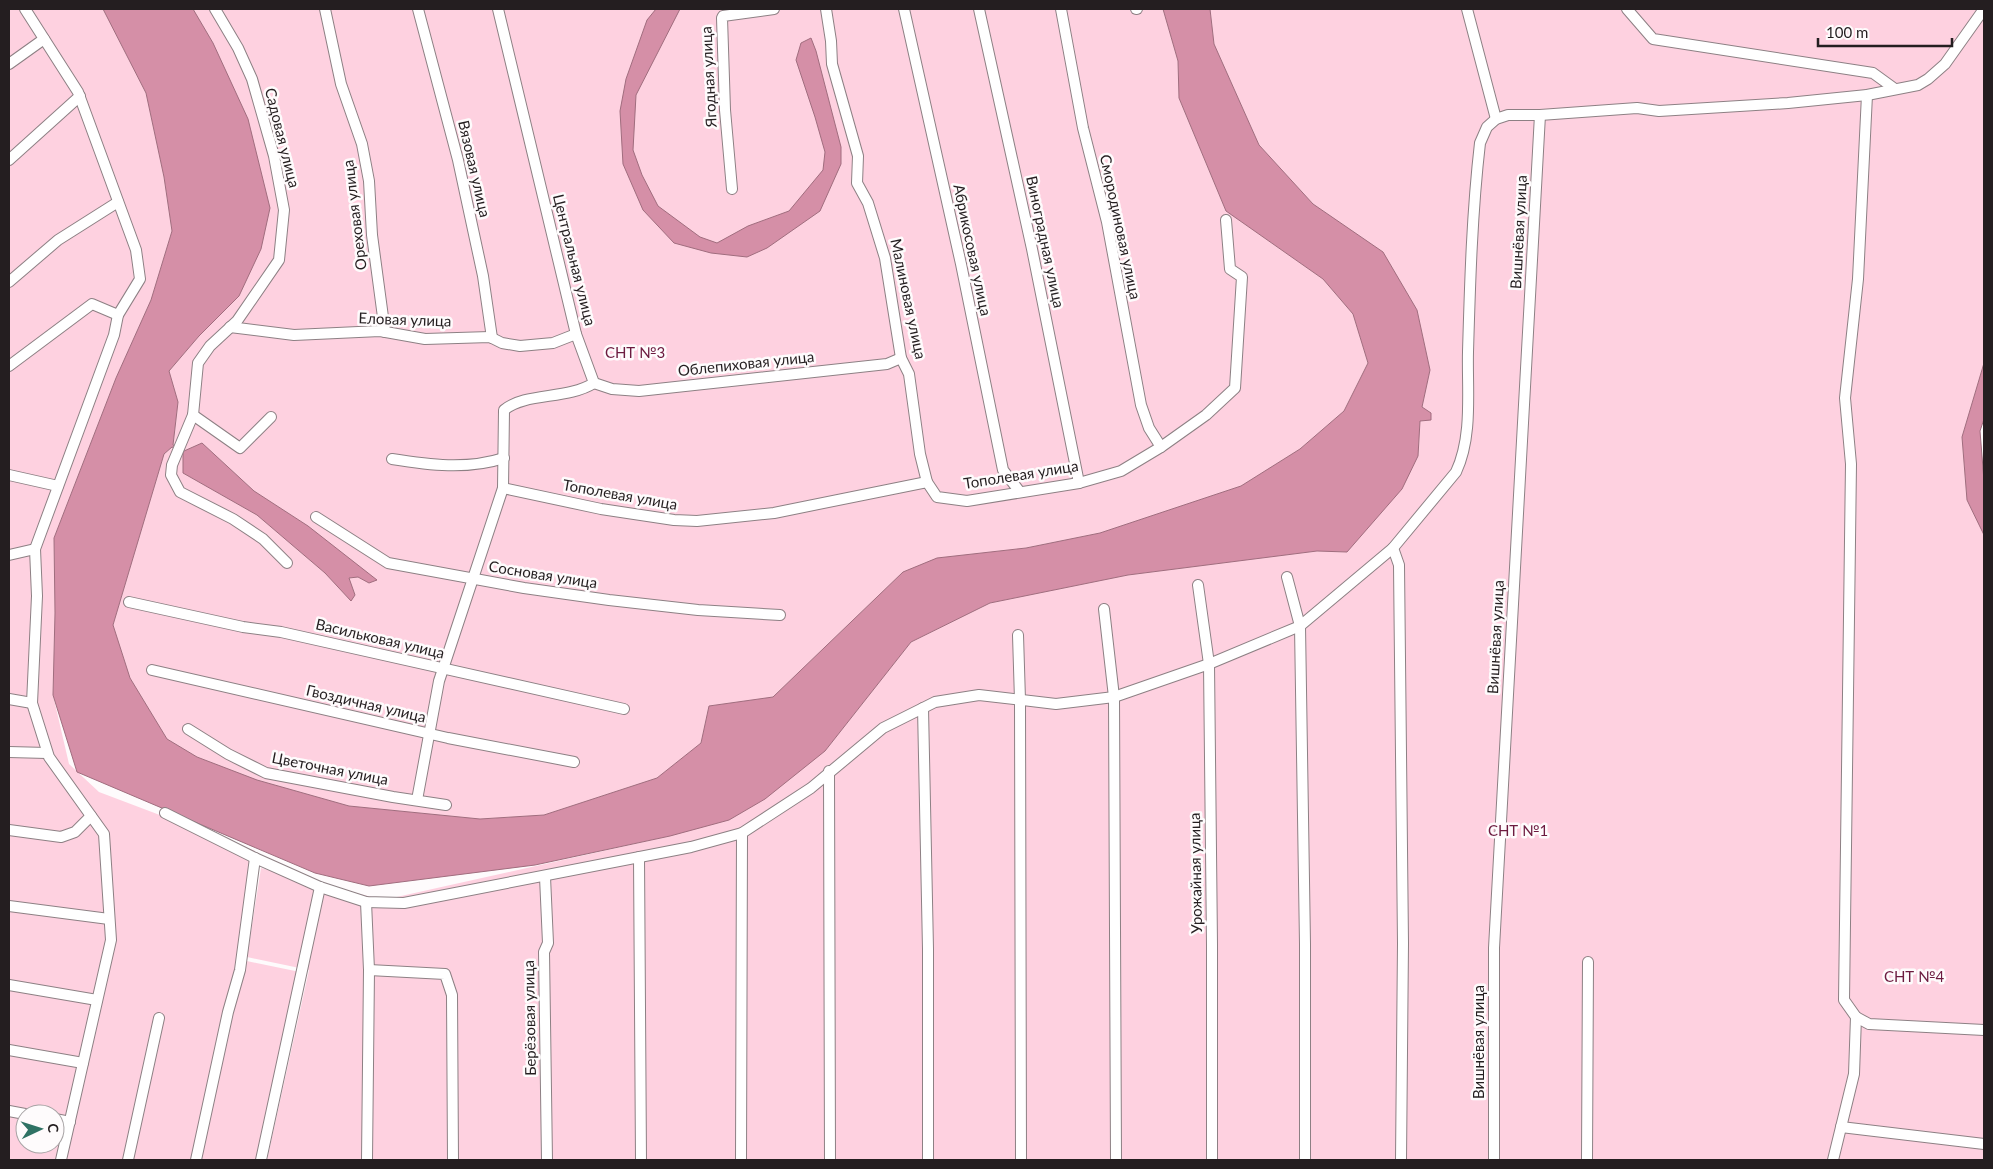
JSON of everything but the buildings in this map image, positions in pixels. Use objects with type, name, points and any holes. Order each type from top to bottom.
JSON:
[{"type":"street","points":[[25,9],[80,96],[136,250],[140,280],[118,315],[114,335],[35,549],[37,596],[32,703],[47,753],[104,834],[111,940],[61,1160]]},
{"type":"street","name":"Садовая улица","points":[[215,9],[238,48],[252,79],[274,156],[284,210],[279,260],[237,321],[210,346],[198,363],[193,415],[172,465],[171,475],[180,492],[233,519],[263,539],[287,563]]},
{"type":"street","name":"Ореховая улица","points":[[325,9],[341,84],[362,144],[369,181],[372,235],[385,332]]},
{"type":"street","name":"Вязовая улица","points":[[418,9],[458,160],[483,276],[492,338]]},
{"type":"street","name":"Центральная улица","points":[[498,9],[576,334],[594,382]]},
{"type":"street","name":"Ягодная улица","points":[[732,189],[725,110],[722,18],[723,16],[774,9]]},
{"type":"street","name":"Малиновая улица","points":[[826,9],[832,64],[858,156],[857,183],[870,211],[885,258],[901,358],[909,374],[920,454],[927,482]]},
{"type":"street","name":"Абрикосовая улица","points":[[904,9],[961,264],[1003,470],[1020,492]]},
{"type":"street","name":"Виноградная улица","points":[[979,9],[1032,249],[1079,483]]},
{"type":"street","name":"Смородиновая улица","points":[[1061,9],[1083,128],[1106,222],[1140,405],[1149,428],[1161,447]]},
{"type":"street","points":[[1467,9],[1496,119]]},
{"type":"street","points":[[1627,9],[1653,39],[1873,73],[1895,90]]},
{"type":"street","points":[[165,813],[320,887],[366,902],[404,903],[691,847],[742,833],[811,788],[829,771],[883,728],[935,702],[979,695],[1056,704],[1114,697],[1209,664],[1300,626],[1393,548],[1456,472],[1463,457],[1467,409],[1470,247],[1480,143],[1486,127],[1496,119],[1508,115],[1540,115],[1637,108],[1659,111],[1732,107],[1867,95],[1918,85],[1945,64],[1984,9]]},
{"type":"street","points":[[9,64],[44,39]]},
{"type":"street","points":[[1867,95],[1858,279],[1845,398],[1851,464],[1844,1000],[1856,1017],[1869,1024],[1984,1030]]},
{"type":"street","points":[[9,160],[80,96]]},
{"type":"street","name":"Вишнёвая улица","points":[[1494,1160],[1494,948],[1540,115]]},
{"type":"street","points":[[9,282],[58,240],[118,202]]},
{"type":"street","name":"Тополевая улица","points":[[504,488],[601,509],[674,520],[697,521],[774,512],[927,482],[937,498],[967,501],[1079,483],[1121,471],[1161,447],[1206,415],[1235,388],[1242,277],[1230,269],[1226,220]]},
{"type":"street","points":[[9,366],[92,304],[118,315]]},
{"type":"street","name":"Еловая улица","points":[[230,327],[294,335],[385,332],[426,338],[492,338],[502,343],[520,346],[553,344],[576,334]]},
{"type":"street","name":"Облепиховая улица","points":[[594,382],[612,390],[639,391],[887,364],[901,358]]},
{"type":"street","points":[[417,800],[439,681],[504,488],[504,410],[512,403],[564,394],[586,388],[594,382]]},
{"type":"street","points":[[193,415],[240,448],[271,417]]},
{"type":"street","points":[[392,459],[457,466],[489,463],[504,458]]},
{"type":"street","points":[[9,475],[58,486]]},
{"type":"street","name":"Сосновая улица","points":[[316,517],[388,563],[474,579],[609,600],[698,610],[780,614]]},
{"type":"street","points":[[1393,548],[1399,565],[1403,943],[1401,1160]]},
{"type":"street","points":[[9,555],[35,549]]},
{"type":"street","points":[[1288,577],[1300,626],[1305,944],[1305,1160]]},
{"type":"street","name":"Урожайная улица","points":[[1198,585],[1209,664],[1212,1160]]},
{"type":"street","name":"Васильковая улица","points":[[129,602],[281,632],[624,708]]},
{"type":"street","points":[[1104,609],[1114,697],[1116,1160]]},
{"type":"street","points":[[1018,635],[1020,700],[1020,1160]]},
{"type":"street","name":"Гвоздичная улица","points":[[152,670],[429,734],[574,762]]},
{"type":"street","points":[[9,699],[32,703]]},
{"type":"street","points":[[923,708],[928,949],[928,1160]]},
{"type":"street","name":"Цветочная улица","points":[[188,730],[228,754],[266,772],[446,805]]},
{"type":"street","points":[[9,752],[47,753]]},
{"type":"street","points":[[829,771],[830,1160]]},
{"type":"street","points":[[9,830],[61,837],[75,832],[91,816]]},
{"type":"street","points":[[741,1160],[742,833]]},
{"type":"street","points":[[639,857],[641,1160]]},
{"type":"street","points":[[196,1160],[228,1012],[240,970],[256,858]]},
{"type":"street","name":"Берёзовая улица","points":[[544,877],[548,943],[544,952],[547,1160]]},
{"type":"street","points":[[261,1160],[320,887]]},
{"type":"street","points":[[366,902],[369,970],[368,1160]]},
{"type":"street","points":[[9,906],[109,919]]},
{"type":"street","points":[[1588,962],[1588,1160]]},
{"type":"street","points":[[369,970],[445,974],[452,995],[453,1160]]},
{"type":"street","points":[[9,984],[98,1000]]},
{"type":"street","points":[[1833,1160],[1854,1074],[1856,1017]]},
{"type":"street","points":[[128,1160],[159,1018]]},
{"type":"street","points":[[9,1050],[83,1063]]},
{"type":"street","points":[[65,1121],[70,1122]]},
{"type":"street","points":[[1841,1127],[1984,1144]]},
{"type":"green space","points":[[9,9],[103,9],[146,93],[164,177],[172,231],[151,300],[116,378],[54,538],[53,695],[69,764],[99,792],[255,851],[242,960],[300,972],[259,1160],[9,1160]]},
{"type":"green space","name":"СНТ №3","points":[[193,9],[1163,9],[1178,61],[1179,98],[1226,211],[1323,279],[1353,314],[1368,363],[1344,411],[1300,449],[1241,486],[1100,533],[903,572],[773,697],[709,706],[701,743],[657,778],[544,815],[480,819],[349,806],[257,780],[197,757],[167,739],[130,678],[113,625],[164,454],[172,447],[183,452],[183,473],[257,515],[325,573],[350,600],[355,595],[349,578],[358,577],[369,583],[308,526],[254,491],[202,443],[184,451],[173,446],[178,402],[169,371],[199,336],[213,43]]},
{"type":"green space","name":"СНТ №1","points":[[1210,9],[1984,9],[1984,363],[1962,437],[1967,500],[1984,535],[1984,1160],[267,1160],[309,970],[247,957],[261,868],[383,900],[670,836],[825,751],[911,642],[990,603],[1128,575],[1317,551],[1347,552],[1418,456],[1420,421],[1430,420],[1422,407],[1430,370],[1417,310],[1382,252],[1313,204],[1259,145],[1214,44]]},
{"type":"shaded area","points":[[103,9],[193,9],[213,43],[248,119],[270,208],[261,249],[239,296],[199,336],[169,371],[178,402],[173,445],[184,451],[202,443],[254,491],[308,526],[377,580],[369,583],[358,577],[349,578],[355,595],[351,601],[325,573],[257,515],[183,473],[183,452],[172,447],[164,454],[113,625],[130,678],[167,739],[197,757],[257,780],[349,806],[480,819],[544,815],[657,778],[701,743],[709,706],[773,697],[903,572],[937,558],[1026,548],[1100,533],[1241,486],[1300,449],[1344,411],[1368,363],[1353,314],[1323,279],[1226,211],[1179,98],[1178,61],[1163,9],[1210,9],[1214,44],[1259,145],[1313,204],[1383,252],[1417,310],[1430,370],[1422,407],[1431,413],[1431,420],[1420,421],[1418,456],[1402,489],[1347,552],[1317,551],[1128,575],[990,603],[911,642],[825,751],[765,799],[729,820],[670,836],[535,865],[369,886],[315,873],[77,772],[53,695],[54,538],[116,378],[151,300],[172,231],[164,177],[146,93]]},
{"type":"shaded area","points":[[656,9],[680,9],[636,95],[633,150],[642,175],[658,206],[700,237],[717,243],[748,226],[789,211],[823,170],[825,152],[796,60],[801,43],[811,38],[816,51],[841,147],[841,164],[820,211],[767,248],[747,257],[711,253],[674,243],[643,210],[623,164],[620,111],[626,79],[647,20]]},
{"type":"shaded area","points":[[1984,363],[1984,419],[1980,431],[1984,481],[1984,535],[1967,500],[1962,437]]},
{"type":"park label","name":"СНТ №4","points":[[1914,977]]}]
